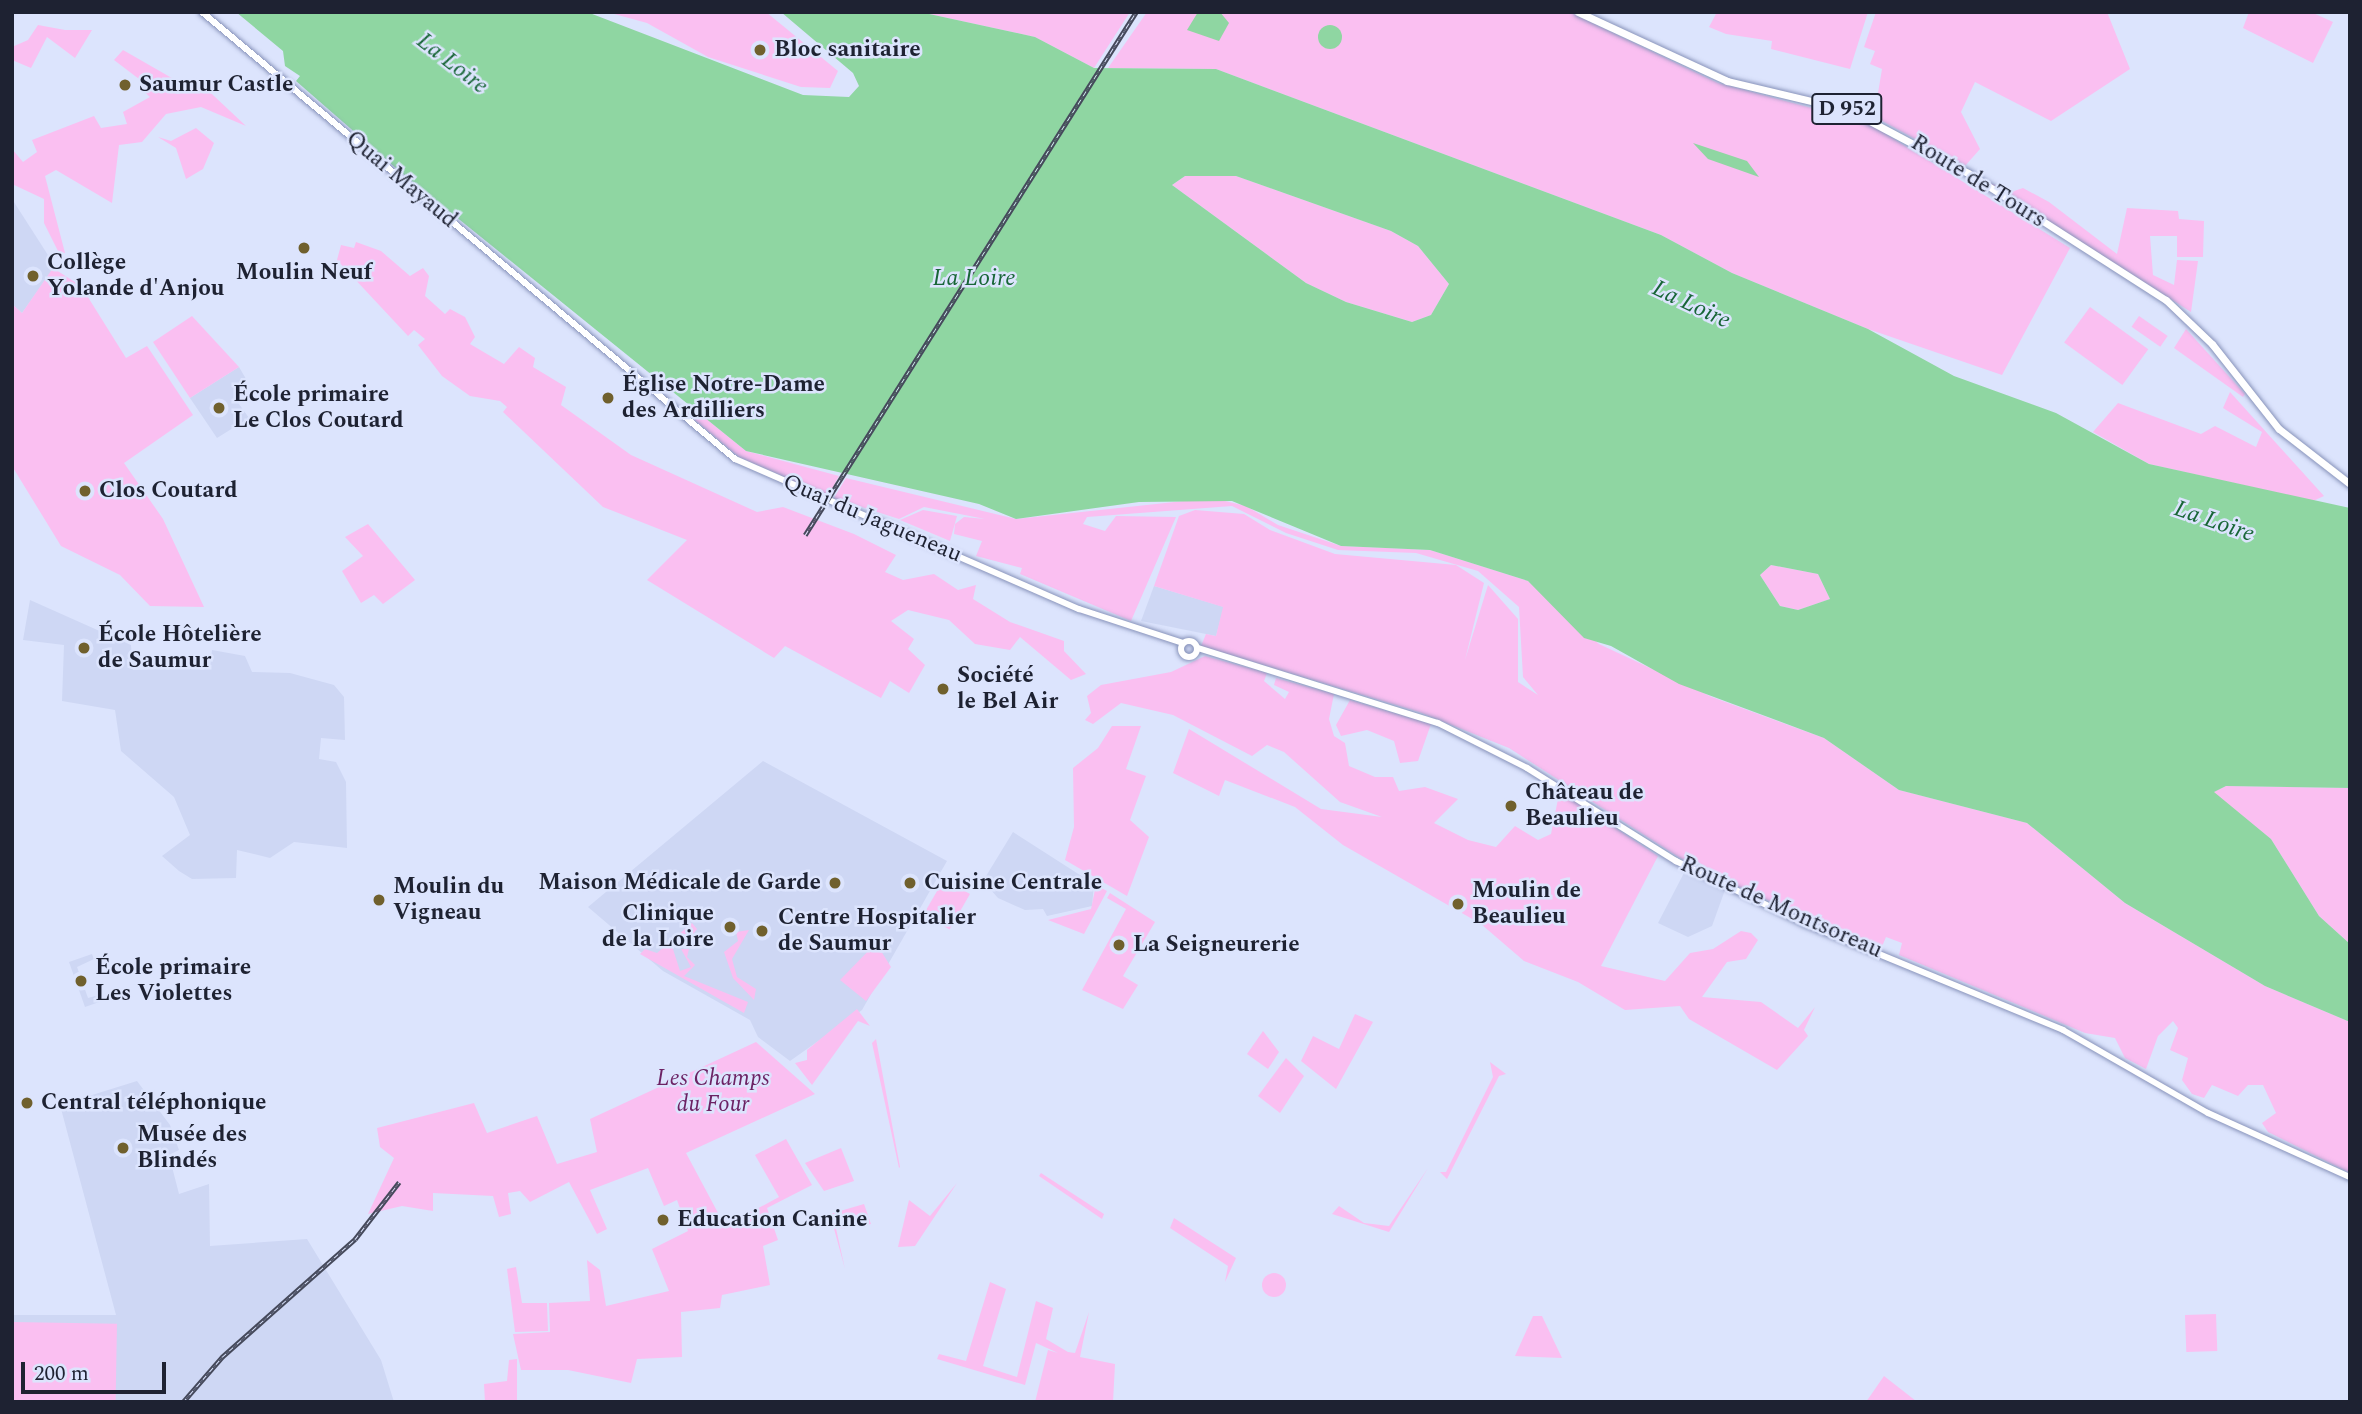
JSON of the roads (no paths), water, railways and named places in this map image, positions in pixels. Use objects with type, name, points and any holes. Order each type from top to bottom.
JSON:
[{"type":"main road","name":"Quai Mayaud","points":[[202,12],[602,347]]},
{"type":"main road","name":"Route de Tours","points":[[1578,12],[1727,81],[1822,100],[1878,122],[2134,282],[2187,323],[2236,374],[2279,429],[2350,484]]},
{"type":"main road","name":"Quai du Jagueneau","points":[[602,347],[744,464],[1079,609],[1182,647]]},
{"type":"main road","points":[[1190,640],[1197,650],[1189,657],[1182,647],[1190,640]]},
{"type":"main road","name":"Route de Montsoreau","points":[[1197,650],[1448,728],[1527,768],[1676,861],[1818,929],[2063,1030],[2208,1113],[2350,1177]]},
{"type":"water","name":"La Loire","points":[[236,12],[587,12],[803,95],[849,97],[859,86],[853,73],[781,12],[920,12],[1035,37],[1094,68],[1216,69],[1661,235],[1732,273],[1868,329],[1954,376],[2056,413],[2149,464],[2350,508],[2350,788],[2226,786],[2214,792],[2271,839],[2319,916],[2350,944],[2350,1022],[2265,986],[2125,903],[2027,823],[1899,790],[1824,738],[1679,684],[1611,646],[1584,638],[1528,581],[1430,550],[1341,546],[1232,501],[1139,502],[1016,519],[979,504],[746,451],[398,170],[296,81],[300,76],[285,66],[283,51]],"holes":[[[1185,176],[1236,176],[1391,231],[1418,246],[1449,284],[1431,315],[1412,322],[1346,302],[1306,283],[1172,185]],[[1771,565],[1818,574],[1830,599],[1798,610],[1780,606],[1760,575]]]},
{"type":"water","points":[[1198,12],[1220,12],[1229,23],[1219,41],[1187,30]]},
{"type":"water","points":[[1330,25],[1339,28],[1342,37],[1339,46],[1330,49],[1321,46],[1318,37],[1321,28]]},
{"type":"water","points":[[1693,143],[1747,161],[1759,177],[1708,159]]},
{"type":"railway","points":[[805,535],[1136,12]]},
{"type":"railway","points":[[183,1402],[222,1357],[355,1239],[399,1182]]},
{"type":"place","name":"Bloc sanitaire","points":[[760,50]]},
{"type":"place","name":"Saumur Castle","points":[[125,85]]},
{"type":"place","name":"Moulin Neuf","points":[[304,248]]},
{"type":"place","name":"Collège Yolande d'Anjou","points":[[33,276]]},
{"type":"place","name":"Église Notre-Dame des Ardilliers","points":[[608,398]]},
{"type":"place","name":"École primaire Le Clos Coutard","points":[[219,408]]},
{"type":"place","name":"Clos Coutard","points":[[85,491]]},
{"type":"place","name":"École Hôtelière de Saumur","points":[[84,648]]},
{"type":"place","name":"Société le Bel Air","points":[[943,689]]},
{"type":"place","name":"Château de Beaulieu","points":[[1511,806]]},
{"type":"place","name":"Maison Médicale de Garde","points":[[835,883]]},
{"type":"place","name":"Cuisine Centrale","points":[[910,883]]},
{"type":"place","name":"Moulin du Vigneau","points":[[379,900]]},
{"type":"place","name":"Moulin de Beaulieu","points":[[1458,904]]},
{"type":"place","name":"Clinique de la Loire","points":[[730,927]]},
{"type":"place","name":"Centre Hospitalier de Saumur","points":[[762,931]]},
{"type":"place","name":"La Seigneurerie","points":[[1119,945]]},
{"type":"place","name":"École primaire Les Violettes","points":[[81,981]]},
{"type":"place","name":"Central téléphonique","points":[[27,1103]]},
{"type":"place","name":"Musée des Blindés","points":[[123,1148]]},
{"type":"place","name":"Education Canine","points":[[663,1220]]},
{"type":"park label","name":"Les Champs du Four","points":[[713,1092]]}]
